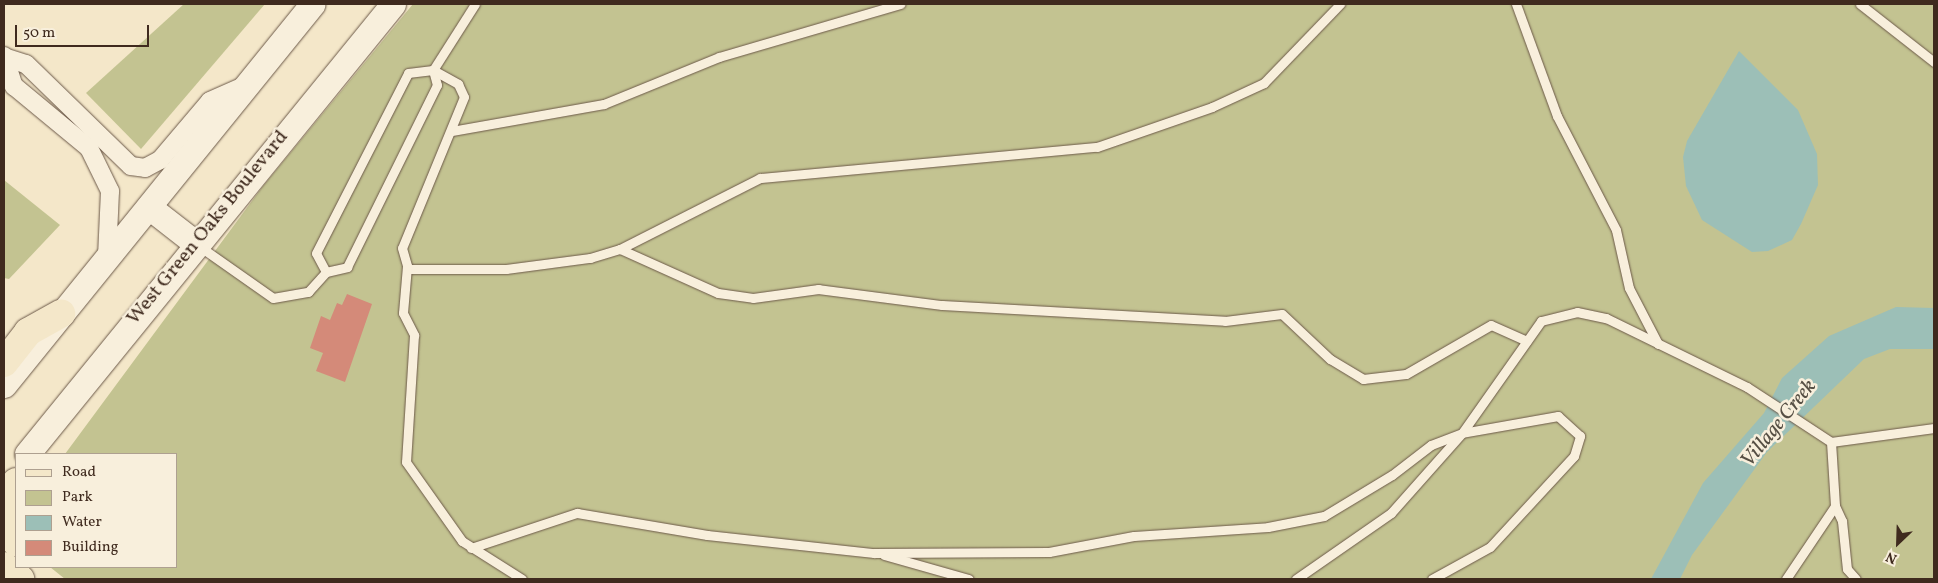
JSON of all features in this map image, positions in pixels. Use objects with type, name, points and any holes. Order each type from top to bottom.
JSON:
[{"type":"main road","points":[[4,385],[312,4]]},
{"type":"main road","name":"West Green Oaks Boulevard","points":[[28,453],[195,243],[393,4]]},
{"type":"main road","points":[[149,207],[195,243]]},
{"type":"main road","points":[[4,363],[28,332],[61,314]]},
{"type":"main road","points":[[4,483],[15,469]]},
{"type":"main road","points":[[15,486],[7,520],[15,540]]},
{"type":"main road","points":[[4,566],[20,579]]},
{"type":"main road","points":[[28,568],[34,579]]},
{"type":"street","points":[[4,57],[26,64],[131,166],[145,168],[160,160],[210,101],[250,83]]},
{"type":"street","points":[[4,57],[14,86],[89,148],[110,191],[107,258]]},
{"type":"street","points":[[62,126],[76,112]]},
{"type":"lane","points":[[432,70],[475,4]]},
{"type":"lane","points":[[452,131],[604,104],[719,57],[900,4]]},
{"type":"lane","points":[[407,269],[506,269],[590,258],[620,249],[760,178],[1097,147],[1212,107],[1264,83],[1340,4]]},
{"type":"lane","points":[[1516,4],[1557,116],[1616,230],[1629,288],[1658,344]]},
{"type":"lane","points":[[1860,4],[1934,62]]},
{"type":"lane","points":[[195,243],[273,298],[308,292],[326,272],[347,267],[437,85],[432,70]]},
{"type":"lane","points":[[326,272],[316,254],[408,73],[432,70],[458,84],[464,97],[452,131],[402,248],[407,269],[403,313],[414,335],[406,462],[471,548],[522,579]]},
{"type":"lane","points":[[620,249],[718,294],[753,298],[818,289],[962,306],[1225,320],[1282,314],[1330,359],[1363,379],[1406,374],[1491,325],[1527,341]]},
{"type":"lane","points":[[1296,579],[1392,513],[1462,433],[1541,321],[1577,312],[1606,318],[1747,387],[1831,442],[1934,428]]},
{"type":"lane","points":[[471,548],[577,513],[707,535],[874,553],[1049,552],[1134,536],[1277,525],[1324,516],[1392,476],[1431,445],[1462,433],[1558,416],[1580,436],[1574,456],[1490,547],[1432,579]]},
{"type":"lane","points":[[1831,442],[1835,506],[1842,521],[1847,569],[1856,579]]},
{"type":"lane","points":[[1786,579],[1835,506]]},
{"type":"lane","points":[[874,553],[969,579]]},
{"type":"green space","points":[[184,4],[265,4],[141,149],[86,93]]},
{"type":"green space","points":[[413,4],[1934,4],[1934,579],[65,579],[51,568],[178,568],[178,453],[66,453],[263,186]]},
{"type":"green space","points":[[4,180],[60,225],[9,279],[4,278]]},
{"type":"water","points":[[1739,51],[1798,110],[1817,154],[1818,185],[1801,224],[1792,240],[1768,251],[1752,252],[1702,220],[1686,186],[1683,157],[1687,141]]},
{"type":"water","name":"Village Creek","points":[[1896,307],[1934,308],[1934,349],[1890,349],[1864,359],[1767,452],[1692,555],[1680,579],[1651,579],[1703,483],[1764,413],[1782,378],[1829,336]]},
{"type":"building","points":[[347,294],[372,304],[345,382],[316,371],[323,353],[310,348],[321,316],[330,320],[337,303],[342,305]]}]
